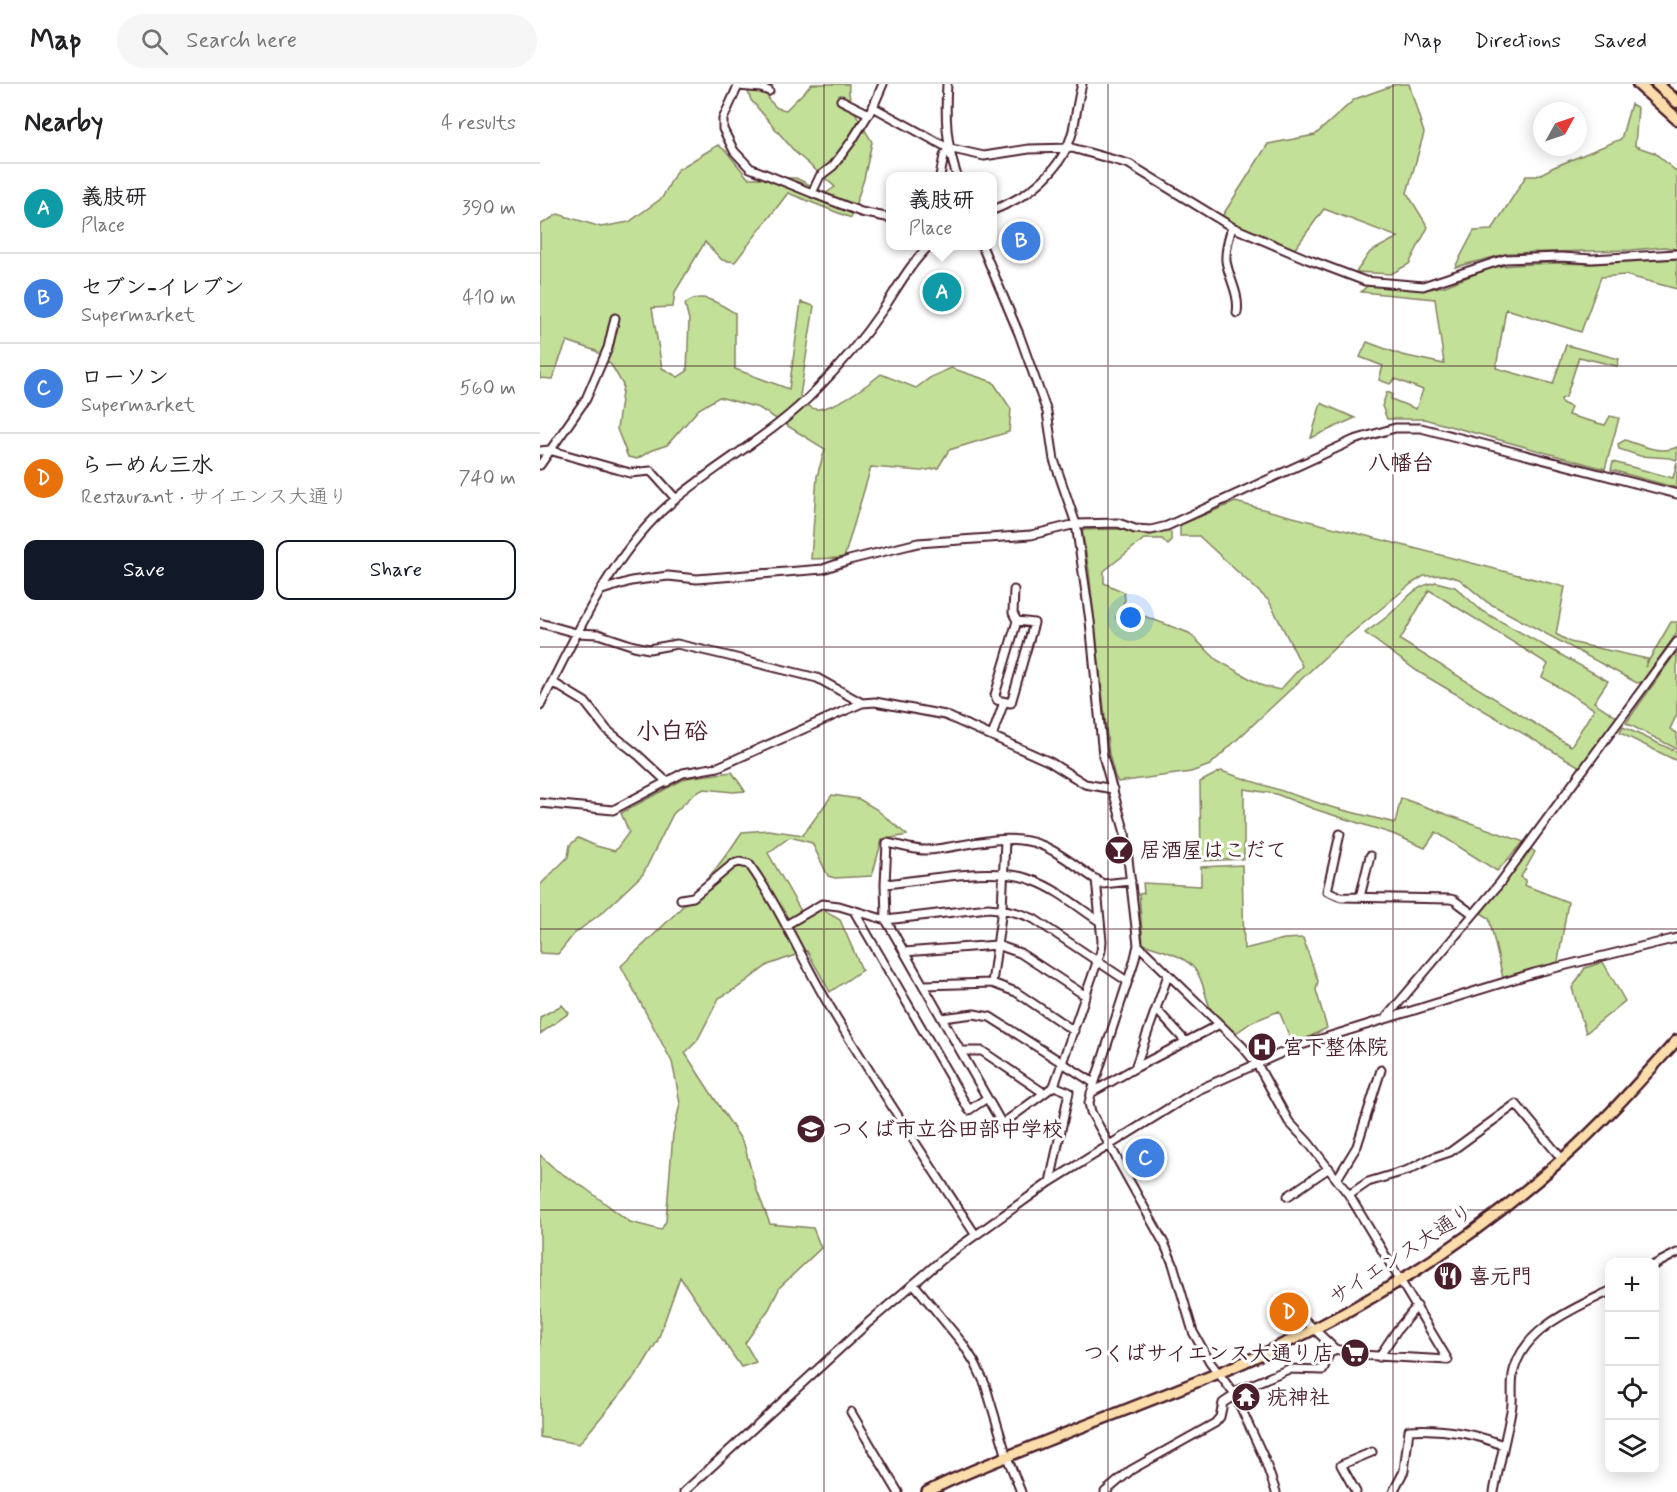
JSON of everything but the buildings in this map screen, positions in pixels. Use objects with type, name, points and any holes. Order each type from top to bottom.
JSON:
[{"type":"highway","points":[[1638,84],[1677,119]]},
{"type":"highway","points":[[1657,84],[1677,102]]},
{"type":"main road","name":"サイエンス大通り","points":[[927,1492],[1007,1456],[1218,1372],[1314,1330],[1402,1280],[1476,1229],[1562,1159],[1615,1108],[1677,1040]]},
{"type":"street","points":[[812,193],[820,176],[833,166],[871,110],[884,84]]},
{"type":"street","points":[[947,84],[945,110],[948,148],[955,172]]},
{"type":"street","points":[[997,208],[1024,196],[1040,183],[1058,163],[1073,130],[1082,84]]},
{"type":"street","points":[[769,91],[738,85],[723,119],[723,129],[734,151],[750,168],[861,212],[886,217]]},
{"type":"street","points":[[841,100],[871,110],[948,148],[984,156],[1029,149],[1065,150],[1072,148],[1129,164],[1232,227],[1357,279],[1423,286],[1505,259],[1561,257],[1592,259],[1677,254]]},
{"type":"street","points":[[941,172],[948,148]]},
{"type":"street","points":[[1232,227],[1226,248],[1227,262],[1236,294],[1237,313]]},
{"type":"street","points":[[540,706],[576,633],[638,537],[676,499],[773,427],[818,389],[882,311],[911,267],[926,250]]},
{"type":"street","points":[[984,250],[1020,334],[1047,412],[1054,460],[1076,524],[1090,621],[1103,756],[1125,833],[1131,881],[1138,945],[1090,1094],[1091,1112],[1165,1245],[1193,1332],[1234,1394],[1264,1458],[1276,1492]]},
{"type":"street","points":[[540,465],[586,399],[608,348],[615,318]]},
{"type":"street","points":[[602,590],[631,581],[668,576],[697,579],[824,569],[849,560],[918,543],[1031,536],[1076,524],[1118,523],[1135,529],[1150,530],[1167,526],[1354,440],[1381,431],[1406,427],[1421,428],[1677,494]]},
{"type":"street","points":[[540,451],[549,450],[630,473],[651,471],[676,499]]},
{"type":"street","points":[[1014,590],[1013,613],[1017,621],[994,695],[998,700],[1011,703],[1034,623],[1017,621]]},
{"type":"street","points":[[540,623],[576,633],[598,634],[642,648],[677,644],[817,678],[862,703]]},
{"type":"street","points":[[1385,1019],[1531,843],[1677,642]]},
{"type":"street","points":[[552,682],[585,702],[607,730],[667,782]]},
{"type":"street","points":[[540,802],[613,810],[683,772],[718,767],[862,703],[875,702],[945,715],[1050,762],[1085,784],[1113,789]]},
{"type":"street","points":[[992,736],[1004,702]]},
{"type":"street","points":[[1340,834],[1327,891],[1341,897],[1450,899],[1473,914]]},
{"type":"street","points":[[1096,879],[1102,941],[1098,962],[1063,1064],[1054,1086],[1002,1124],[886,920],[887,843],[925,850],[1017,839],[1040,844],[1056,852],[1096,879],[1103,884],[1131,881]]},
{"type":"street","points":[[992,983],[1002,909],[1005,840]]},
{"type":"street","points":[[1360,897],[1370,856]]},
{"type":"street","points":[[681,899],[693,897],[733,864],[749,864],[786,925],[829,1005],[907,1131],[975,1234]]},
{"type":"street","points":[[885,884],[1004,873],[1018,875],[1038,882],[1100,921]]},
{"type":"street","points":[[786,925],[822,904],[886,920],[988,908],[1002,909],[1034,919],[1127,981]]},
{"type":"street","points":[[854,911],[969,1110],[987,1098]]},
{"type":"street","points":[[684,1492],[914,1284],[975,1234],[1050,1182],[1198,1090],[1295,1047],[1534,973],[1677,938]]},
{"type":"street","points":[[904,952],[997,945],[1020,953],[1086,996]]},
{"type":"street","points":[[1138,945],[1242,1046],[1257,1064],[1289,1122],[1349,1195],[1448,1360],[1379,1357],[1335,1349],[1290,1306]]},
{"type":"street","points":[[1135,1068],[1168,975]]},
{"type":"street","points":[[924,985],[992,983],[1016,992],[1074,1031]]},
{"type":"street","points":[[1156,1009],[1186,1042]]},
{"type":"street","points":[[942,1018],[974,1014],[990,1017],[1094,1083]]},
{"type":"street","points":[[1090,1094],[1218,1025]]},
{"type":"street","points":[[962,1051],[982,1051],[1044,1093]]},
{"type":"street","points":[[1337,1179],[1357,1146],[1381,1070]]},
{"type":"street","points":[[1050,1182],[1069,1092],[1054,1086]]},
{"type":"street","points":[[1349,1195],[1368,1182],[1408,1170],[1450,1152],[1516,1104],[1562,1159]]},
{"type":"street","points":[[1288,1196],[1329,1168]]},
{"type":"street","points":[[1659,1262],[1677,1253]]},
{"type":"street","points":[[914,1284],[963,1344],[975,1364],[985,1384],[1007,1456],[1021,1492]]},
{"type":"street","points":[[1494,1492],[1512,1409],[1512,1378],[1520,1355],[1533,1339],[1555,1320],[1605,1294]]},
{"type":"street","points":[[1379,1357],[1417,1306]]},
{"type":"street","points":[[1105,1492],[1131,1470],[1215,1423],[1220,1417],[1223,1403],[1234,1394],[1289,1369],[1323,1370],[1329,1354],[1335,1349]]},
{"type":"street","points":[[851,1412],[898,1492]]},
{"type":"street","points":[[1393,1492],[1404,1471],[1409,1430],[1436,1428],[1483,1437],[1503,1445]]},
{"type":"street","points":[[1356,1492],[1341,1465],[1372,1452]]},
{"type":"green space","points":[[745,84],[773,84],[768,99],[777,108],[786,110],[812,84],[849,84],[850,99],[872,142],[864,179],[851,218],[788,193],[735,262],[722,260],[705,242],[675,292],[673,307],[652,308],[662,368],[678,377],[687,371],[689,320],[685,304],[697,298],[704,298],[735,313],[735,369],[789,389],[801,302],[814,306],[800,396],[813,408],[826,407],[842,400],[881,374],[916,388],[931,377],[951,368],[993,382],[1011,409],[1009,432],[949,450],[938,468],[921,471],[871,467],[844,558],[811,559],[817,476],[825,449],[759,408],[719,397],[699,409],[667,445],[652,450],[637,459],[628,457],[617,429],[623,385],[612,366],[596,351],[567,341],[552,379],[540,378],[540,225],[558,214],[601,227],[629,222],[662,198],[677,170],[718,145],[726,151],[748,178],[796,178],[826,193],[835,187],[795,152],[751,100]]},
{"type":"green space","points":[[1397,84],[1409,84],[1424,133],[1407,193],[1428,227],[1409,264],[1391,274],[1356,272],[1370,252],[1398,237],[1324,209],[1294,250],[1221,218],[1268,144],[1315,135],[1355,99]]},
{"type":"green space","points":[[1631,104],[1638,108],[1635,146],[1655,153],[1677,172],[1677,249],[1664,247],[1510,253],[1455,267],[1474,231],[1492,230],[1526,176],[1537,176],[1580,156],[1587,156],[1587,153],[1621,139]]},
{"type":"green space","points":[[1677,259],[1677,289],[1625,275],[1601,277],[1581,332],[1506,309],[1496,368],[1553,384],[1566,345],[1619,359],[1617,366],[1579,357],[1566,397],[1561,399],[1562,403],[1571,407],[1568,415],[1605,425],[1610,416],[1619,418],[1605,469],[1424,419],[1387,419],[1382,406],[1387,392],[1392,394],[1391,399],[1416,409],[1423,390],[1395,379],[1390,384],[1379,380],[1383,366],[1360,357],[1367,342],[1402,355],[1444,364],[1435,299],[1361,292],[1368,285],[1424,290],[1445,286],[1493,267]]},
{"type":"green space","points":[[1321,403],[1355,418],[1311,438]]},
{"type":"green space","points":[[1625,440],[1657,450],[1677,447],[1677,460],[1640,456],[1619,449],[1618,444]]},
{"type":"green space","points":[[1613,462],[1673,478],[1677,462],[1677,488],[1611,470]]},
{"type":"green space","points":[[1235,502],[1565,587],[1556,634],[1570,642],[1648,659],[1645,667],[1671,622],[1677,622],[1677,633],[1642,682],[1637,683],[1487,602],[1459,579],[1444,575],[1424,576],[1411,584],[1342,641],[1210,765],[1191,772],[1118,782],[1109,754],[1089,571],[1082,530],[1119,529],[1144,535],[1171,532],[1171,542],[1168,545],[1162,539],[1144,539],[1104,571],[1104,583],[1124,592],[1125,600],[1116,618],[1128,610],[1189,633],[1217,660],[1263,686],[1280,690],[1302,666],[1269,601],[1199,536],[1180,536],[1180,525]]},
{"type":"green space","points":[[1436,582],[1455,587],[1482,611],[1608,681],[1594,702],[1618,718],[1580,767],[1417,671],[1365,633],[1386,618],[1415,591]],"holes":[[[1429,590],[1548,664],[1542,677],[1594,709],[1571,746],[1400,640]]]},
{"type":"green space","points":[[1677,651],[1677,714],[1670,729],[1677,733],[1677,749],[1626,723]]},
{"type":"green space","points":[[1623,727],[1677,752],[1677,761],[1620,733]]},
{"type":"green space","points":[[1221,771],[1331,807],[1395,823],[1401,798],[1524,842],[1497,871],[1436,832],[1425,848],[1393,834],[1314,809],[1276,794],[1244,789],[1244,859],[1201,861],[1200,782]]},
{"type":"green space","points":[[732,772],[745,791],[704,789],[694,794],[673,814],[643,874],[604,911],[574,934],[558,954],[540,953],[540,885],[568,857],[570,845],[578,838],[615,851],[629,832],[621,813],[686,778]]},
{"type":"green space","points":[[832,795],[859,799],[876,809],[907,835],[882,840],[872,876],[835,878],[828,876],[812,843],[790,837],[768,853],[805,918],[822,909],[840,920],[862,970],[830,992],[807,951],[768,965],[719,998],[697,1041],[685,1053],[744,1144],[756,1188],[770,1224],[813,1228],[821,1248],[780,1287],[769,1309],[745,1343],[756,1362],[741,1367],[680,1277],[658,1340],[640,1370],[579,1444],[540,1437],[540,1155],[556,1170],[585,1188],[630,1222],[661,1230],[666,1221],[673,1134],[680,1104],[676,1081],[672,1062],[621,966],[701,886],[742,832],[768,830],[803,835]]},
{"type":"green space","points":[[1531,849],[1535,852],[1521,877],[1526,880],[1524,885],[1568,902],[1558,962],[1503,978],[1489,918],[1481,913]]},
{"type":"green space","points":[[1242,865],[1244,949],[1284,939],[1303,938],[1318,981],[1316,990],[1327,1028],[1293,1045],[1279,1011],[1252,1022],[1236,1033],[1225,1027],[1211,1011],[1201,981],[1191,965],[1174,955],[1143,944],[1139,894],[1144,893],[1143,883],[1201,886],[1201,867]]},
{"type":"green space","points":[[1603,962],[1625,1001],[1586,1033],[1572,988],[1585,968]]},
{"type":"green space","points":[[562,1005],[569,1013],[540,1034],[540,1017]]},
{"type":"place","name":"セブン-イレブン","points":[[1021,241]]},
{"type":"place","name":"義肢研","points":[[942,292]]},
{"type":"place","name":"居酒屋はこだて","points":[[1119,850]]},
{"type":"place","name":"宮下整体院","points":[[1262,1047]]},
{"type":"place","name":"つくば市立谷田部中学校","points":[[811,1129]]},
{"type":"place","name":"ローソン","points":[[1145,1158]]},
{"type":"place","name":"喜元門","points":[[1448,1276]]},
{"type":"place","name":"らーめん三水","points":[[1289,1312]]},
{"type":"place","name":"つくばサイエンス大通り店","points":[[1355,1353]]},
{"type":"place","name":"疣神社","points":[[1246,1397]]},
{"type":"district","name":"八幡台","points":[[1401,462]]},
{"type":"district","name":"小白硲","points":[[672,731]]}]
